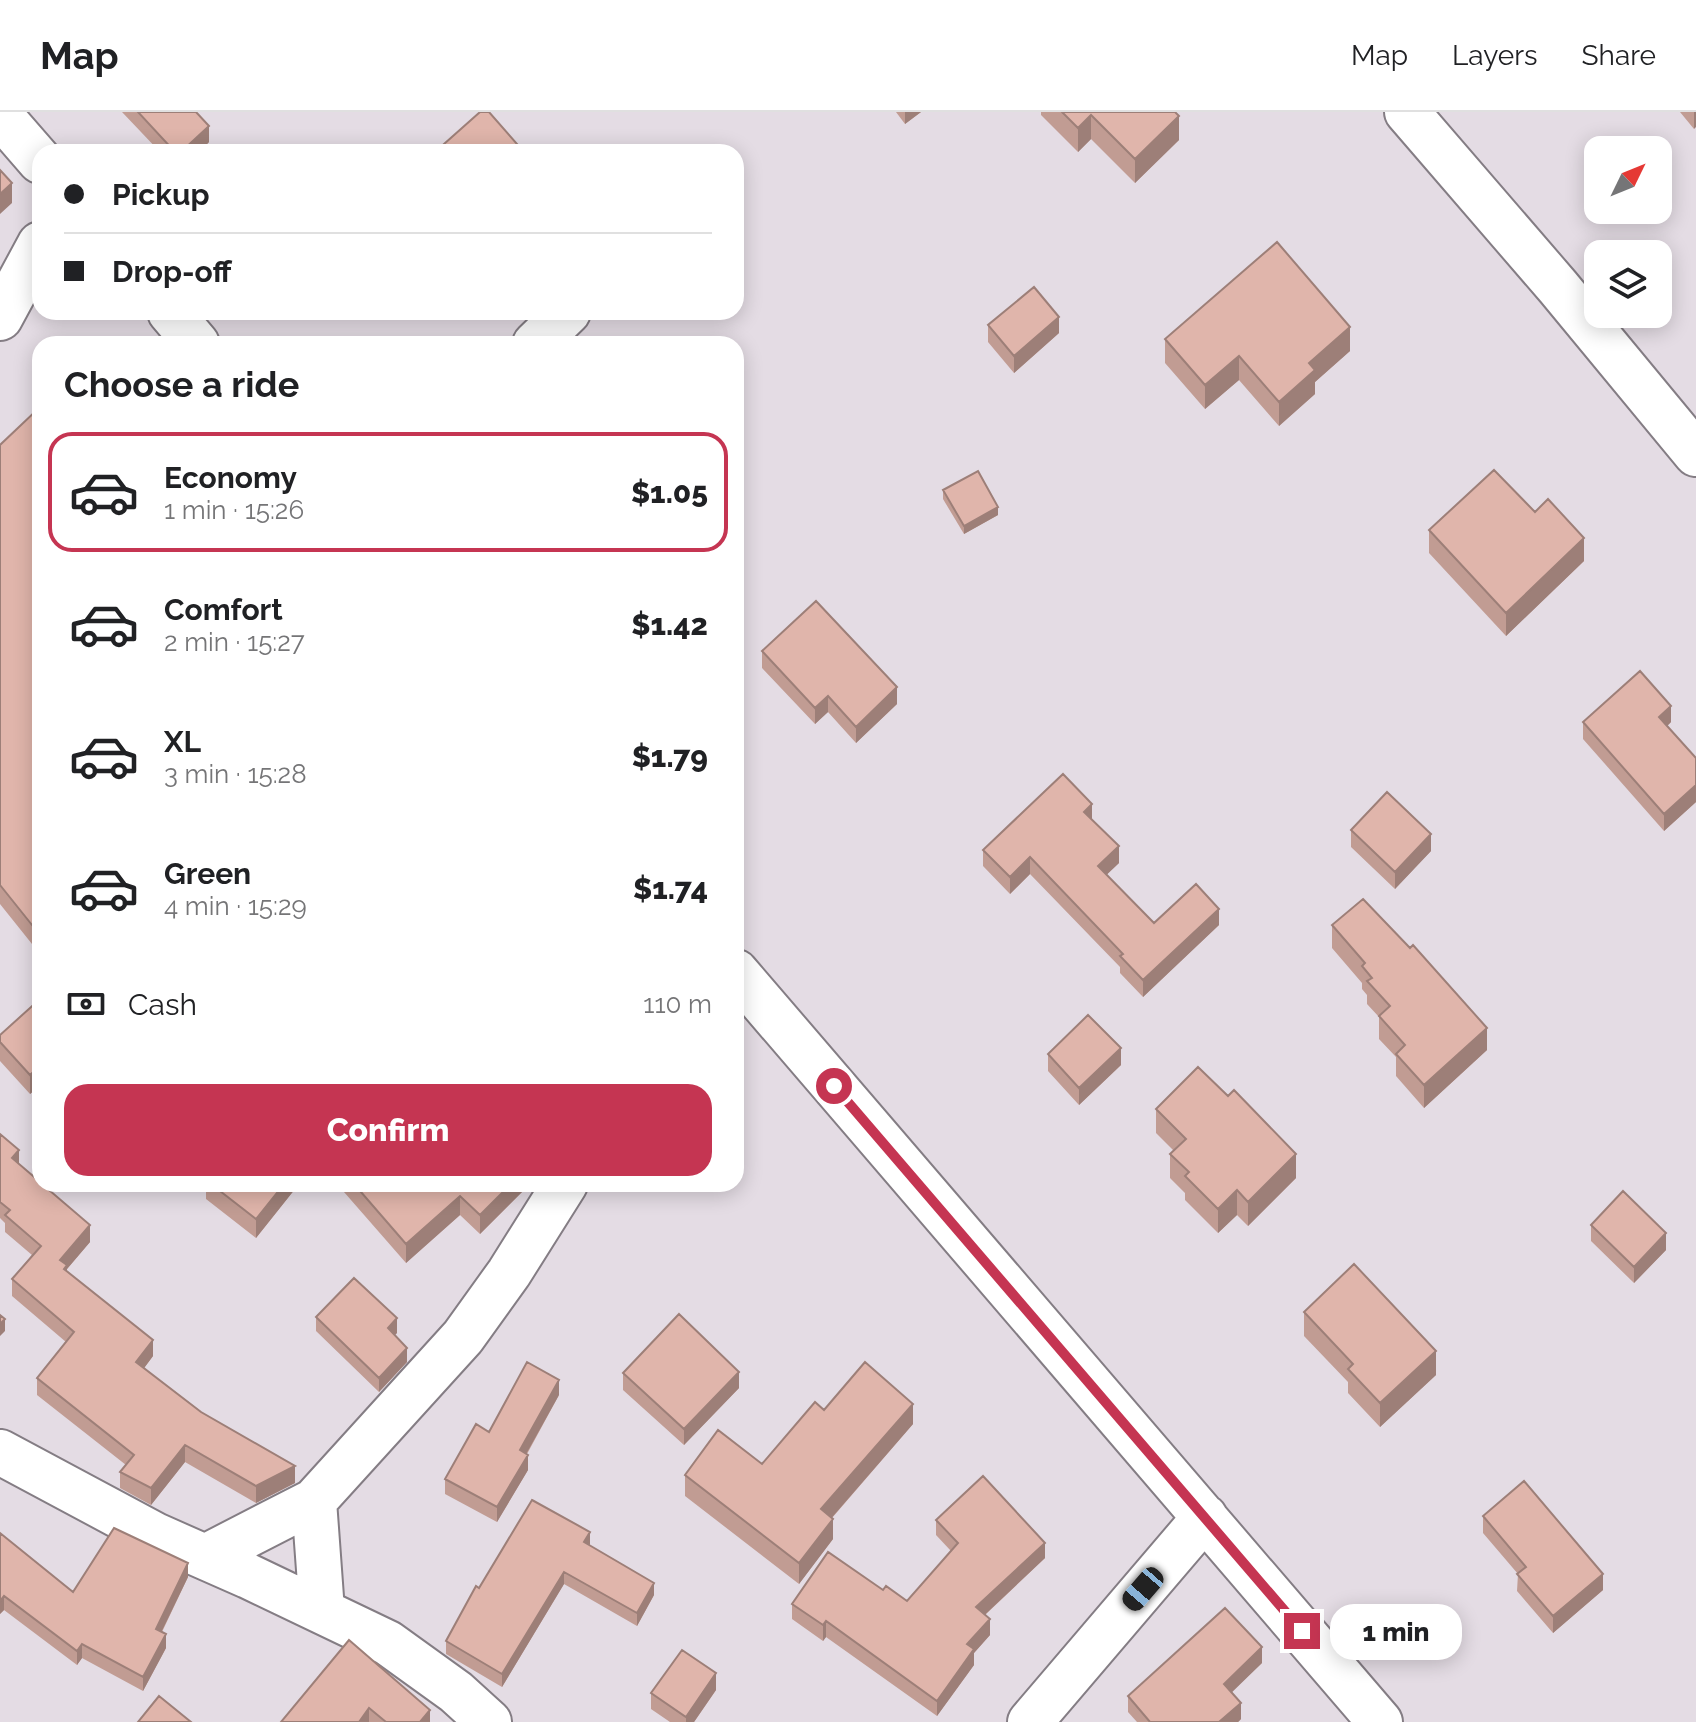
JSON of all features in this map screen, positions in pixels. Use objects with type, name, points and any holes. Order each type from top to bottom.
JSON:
[{"type":"street","points":[[1407,112],[1696,454]]},
{"type":"street","points":[[0,115],[32,152]]},
{"type":"street","points":[[0,318],[32,259]]},
{"type":"street","points":[[177,320],[190,336]]},
{"type":"street","points":[[543,336],[560,320]]},
{"type":"street","points":[[744,992],[1205,1517],[1380,1722]]},
{"type":"street","points":[[205,1557],[314,1501],[463,1337],[509,1273],[560,1192]]},
{"type":"street","points":[[0,1452],[155,1535],[388,1643],[456,1692],[489,1722]]},
{"type":"street","points":[[314,1501],[322,1611]]},
{"type":"street","points":[[1030,1722],[1205,1517]]},
{"type":"building","points":[[138,112],[196,112],[209,126],[190,144],[168,144]]},
{"type":"building","points":[[480,112],[489,112],[517,144],[444,144]]},
{"type":"building","points":[[1062,112],[1175,112],[1179,116],[1135,159],[1091,115],[1078,128]]},
{"type":"building","points":[[0,170],[12,183],[0,194]]},
{"type":"building","points":[[1277,242],[1350,327],[1309,363],[1315,370],[1279,402],[1239,356],[1205,385],[1165,339]]},
{"type":"building","points":[[1034,287],[1059,317],[1014,356],[988,325]]},
{"type":"building","points":[[32,415],[32,925],[0,885],[0,445]]},
{"type":"building","points":[[1494,470],[1535,512],[1548,499],[1584,538],[1506,613],[1429,530]]},
{"type":"building","points":[[978,471],[998,507],[964,526],[943,490]]},
{"type":"building","points":[[816,601],[897,687],[856,727],[828,696],[815,708],[762,651]]},
{"type":"building","points":[[1640,671],[1671,706],[1659,717],[1696,758],[1696,785],[1664,814],[1583,722]]},
{"type":"building","points":[[1063,774],[1092,804],[1084,812],[1119,846],[1098,866],[1154,923],[1196,884],[1219,909],[1143,980],[1120,956],[1123,954],[1030,857],[1010,877],[983,850]]},
{"type":"building","points":[[1387,792],[1431,834],[1395,872],[1351,830]]},
{"type":"building","points":[[1363,899],[1410,948],[1413,945],[1487,1028],[1424,1085],[1396,1054],[1405,1045],[1379,1016],[1390,1006],[1367,981],[1372,978],[1362,966],[1365,963],[1332,925]]},
{"type":"building","points":[[32,1006],[30,1075],[0,1042],[0,1035]]},
{"type":"building","points":[[1088,1015],[1121,1048],[1079,1088],[1048,1054]]},
{"type":"building","points":[[1198,1067],[1228,1096],[1234,1090],[1296,1154],[1248,1202],[1237,1190],[1218,1209],[1185,1176],[1189,1172],[1170,1154],[1186,1139],[1156,1109]]},
{"type":"building","points":[[0,1134],[19,1150],[12,1158],[32,1175],[32,1192],[51,1192],[90,1225],[60,1260],[67,1265],[64,1269],[153,1340],[136,1362],[201,1412],[295,1466],[256,1486],[185,1445],[151,1488],[120,1472],[134,1455],[37,1378],[74,1332],[12,1279],[41,1246],[5,1215],[10,1210],[0,1202]]},
{"type":"building","points":[[1623,1191],[1666,1233],[1634,1267],[1591,1225]]},
{"type":"building","points":[[221,1192],[278,1192],[256,1219]]},
{"type":"building","points":[[361,1192],[503,1192],[480,1215],[460,1196],[406,1244]]},
{"type":"building","points":[[1354,1264],[1436,1351],[1380,1403],[1348,1369],[1353,1364],[1304,1312]]},
{"type":"building","points":[[354,1278],[397,1318],[388,1328],[407,1348],[379,1378],[316,1317]]},
{"type":"building","points":[[679,1314],[739,1372],[684,1429],[623,1373]]},
{"type":"building","points":[[527,1362],[559,1380],[520,1450],[528,1455],[497,1507],[445,1479],[476,1424],[489,1432]]},
{"type":"building","points":[[865,1362],[913,1404],[821,1509],[833,1519],[799,1563],[685,1475],[718,1430],[762,1464],[815,1402],[824,1410]]},
{"type":"building","points":[[983,1476],[1045,1543],[976,1607],[990,1619],[967,1644],[974,1649],[937,1701],[826,1621],[823,1625],[792,1604],[828,1552],[883,1590],[886,1586],[907,1601],[958,1543],[936,1520]]},
{"type":"building","points":[[1524,1481],[1603,1574],[1553,1616],[1517,1574],[1526,1567],[1483,1516]]},
{"type":"building","points":[[532,1500],[590,1532],[584,1542],[654,1583],[637,1613],[564,1572],[502,1674],[446,1641],[476,1586],[479,1588]]},
{"type":"building","points":[[114,1528],[188,1563],[156,1629],[166,1634],[143,1677],[82,1644],[77,1651],[4,1596],[0,1601],[0,1533],[73,1592]]},
{"type":"building","points":[[1225,1608],[1262,1647],[1224,1684],[1241,1703],[1219,1722],[1150,1722],[1128,1696]]},
{"type":"building","points":[[349,1640],[430,1710],[420,1722],[386,1722],[369,1708],[359,1722],[281,1722]]},
{"type":"building","points":[[682,1650],[716,1673],[686,1717],[651,1693]]},
{"type":"building","points":[[159,1696],[191,1722],[138,1722]]},
{"type":"route","points":[[834,1086],[1302,1631]]}]
